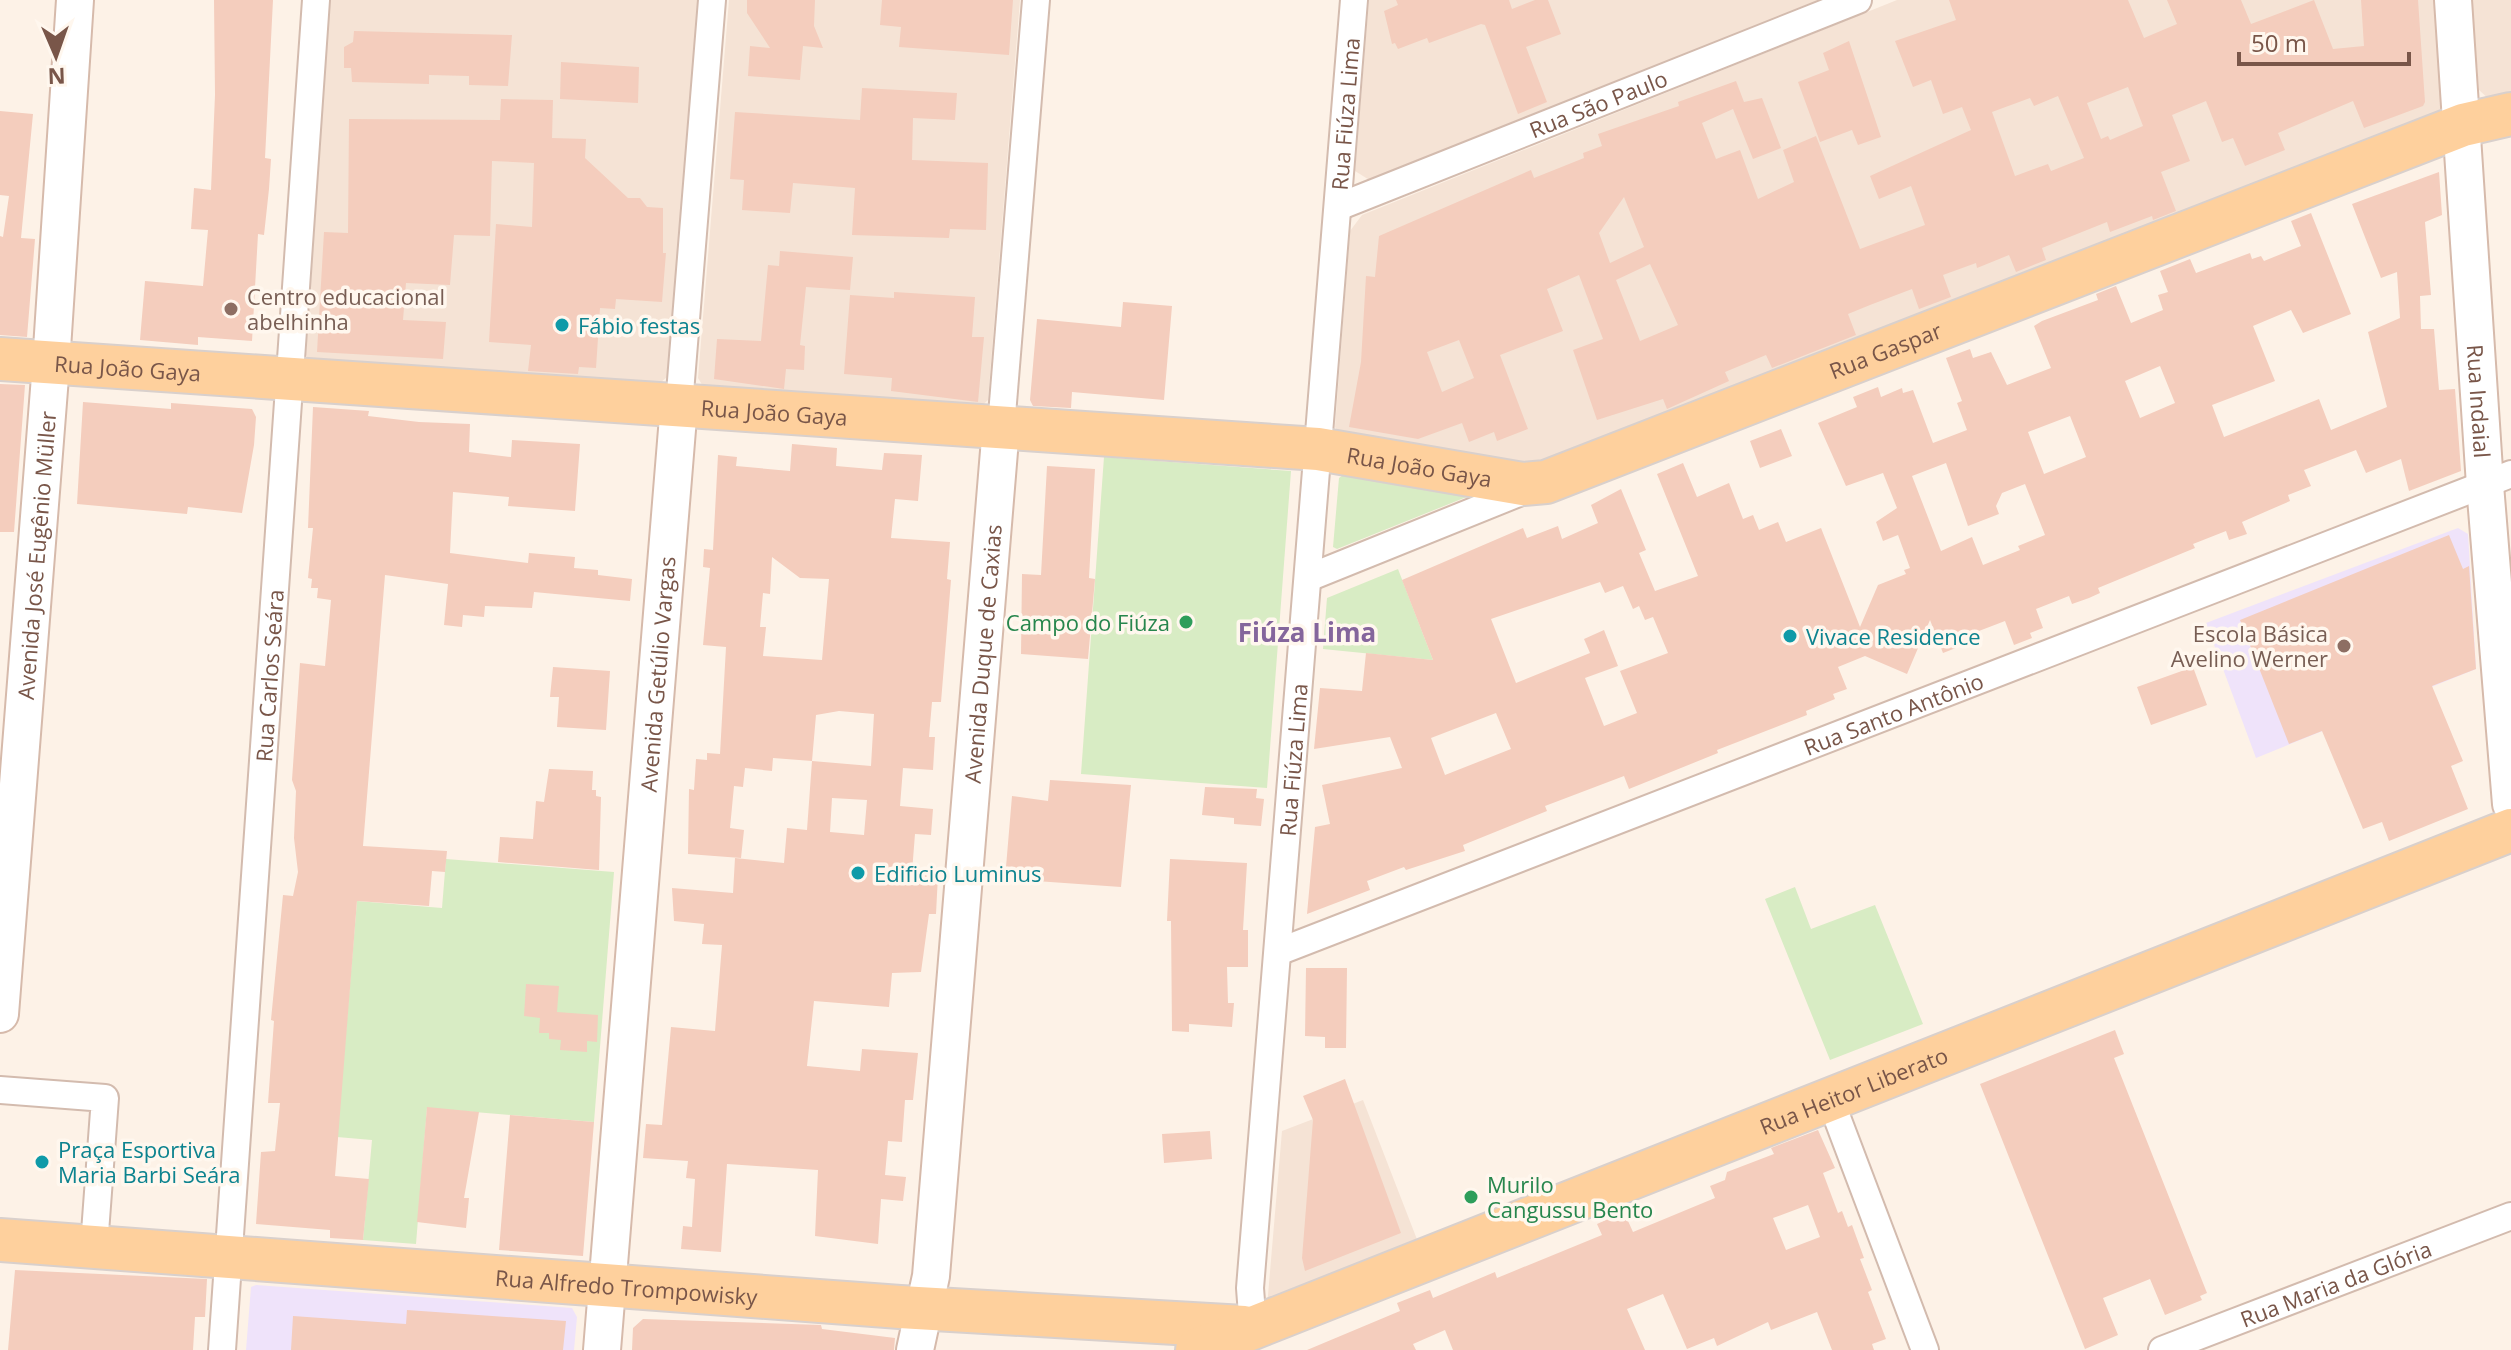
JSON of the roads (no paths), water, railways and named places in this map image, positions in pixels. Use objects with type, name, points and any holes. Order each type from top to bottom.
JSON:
[{"type":"main road","name":"Rua Gaspar","points":[[1546,482],[2463,125],[2511,114]]},
{"type":"main road","name":"Rua João Gaya","points":[[0,359],[1318,449],[1523,484],[1546,482]]},
{"type":"main road","name":"Rua Heitor Liberato","points":[[1197,1350],[2511,830]]},
{"type":"main road","name":"Rua Alfredo Trompowisky","points":[[0,1240],[924,1308],[1253,1328]]},
{"type":"street","name":"Avenida José Eugênio Müller","points":[[0,1014],[51,364],[75,0]]},
{"type":"street","name":"Rua Carlos Seára","points":[[222,1350],[316,0]]},
{"type":"street","name":"Avenida Getúlio Vargas","points":[[602,1350],[712,0]]},
{"type":"street","name":"Avenida Duque de Caxias","points":[[915,1350],[932,1261],[1036,0]]},
{"type":"street","name":"Rua Fiúza Lima","points":[[1253,1328],[1250,1288],[1354,0]]},
{"type":"street","name":"Rua São Paulo","points":[[1338,207],[1858,0]]},
{"type":"street","name":"Rua Indaial","points":[[2453,0],[2498,479],[2511,804]]},
{"type":"street","name":"Rua Santo Antônio","points":[[1278,952],[2498,479]]},
{"type":"street","name":"Rua Gaspar","points":[[1308,578],[1546,482]]},
{"type":"street","points":[[0,1090],[105,1098],[94,1246]]},
{"type":"street","points":[[1830,1099],[1925,1350]]},
{"type":"street","name":"Rua Maria da Glória","points":[[2162,1350],[2511,1216]]},
{"type":"place","name":"Centro educacional abelhinha","points":[[231,309]]},
{"type":"place","name":"Fábio festas","points":[[562,325]]},
{"type":"place","name":"Campo do Fiúza","points":[[1186,622]]},
{"type":"place","name":"Vivace Residence","points":[[1790,636]]},
{"type":"place","name":"Escola Básica Avelino Werner","points":[[2344,646]]},
{"type":"place","name":"Edificio Luminus","points":[[858,873]]},
{"type":"place","name":"Praça Esportiva Maria Barbi Seára","points":[[42,1162]]},
{"type":"place","name":"Murilo Cangussu Bento","points":[[1471,1197]]},
{"type":"district","name":"Fiúza Lima","points":[[1307,632]]}]
